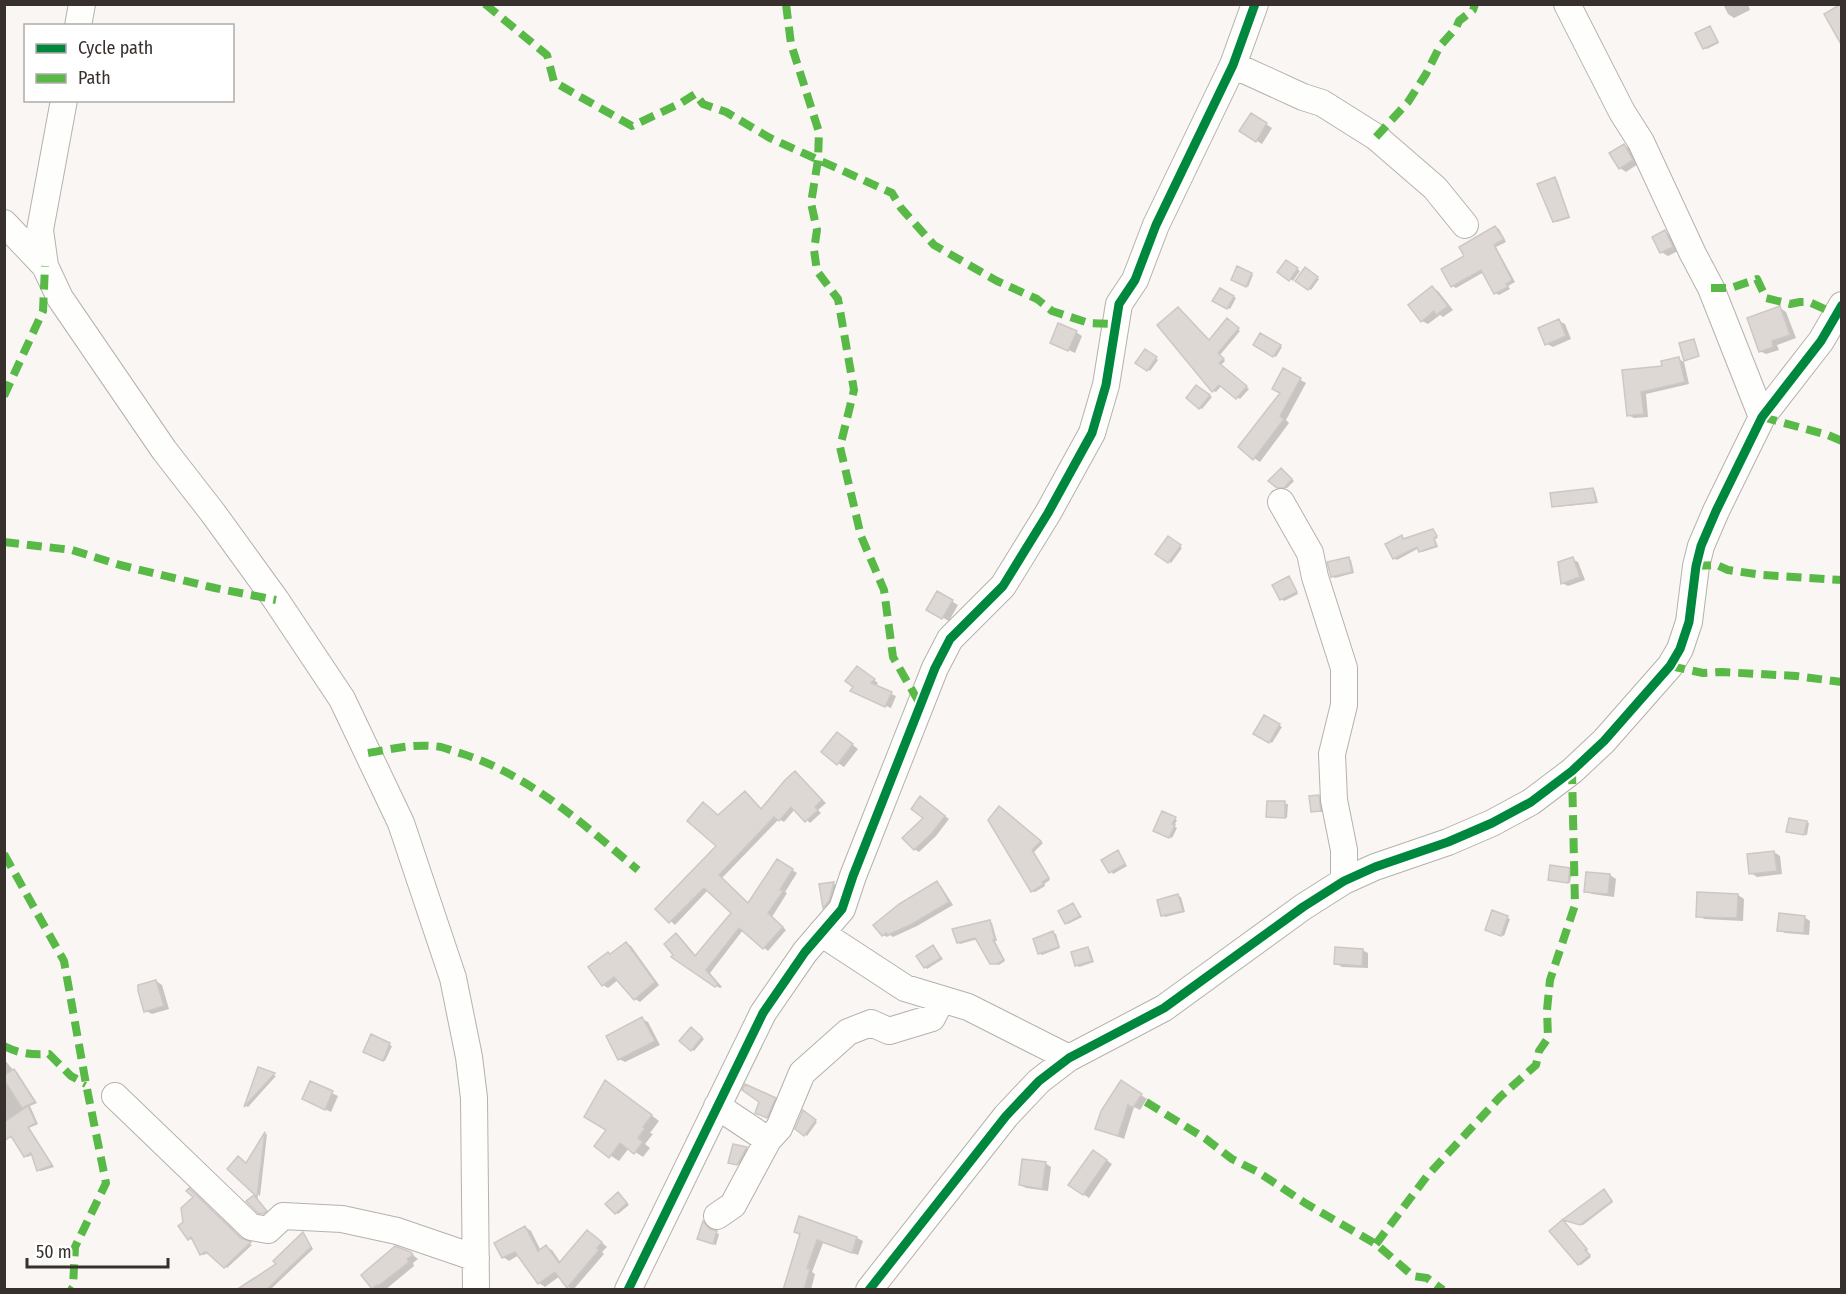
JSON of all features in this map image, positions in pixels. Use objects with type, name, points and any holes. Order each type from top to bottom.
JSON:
[{"type":"street","points":[[78,24],[82,4]]},
{"type":"street","points":[[628,1290],[763,1013],[805,952],[842,909],[940,658],[950,639],[1003,586],[1048,513],[1092,433],[1106,385],[1119,304],[1135,280],[1156,225],[1233,65],[1256,4]]},
{"type":"street","points":[[1567,4],[1622,112],[1641,142],[1711,288],[1762,417]]},
{"type":"street","points":[[1233,65],[1303,97],[1322,103],[1376,137],[1435,188],[1466,225]]},
{"type":"street","points":[[64,102],[40,230],[45,266],[60,298],[157,441],[262,581],[342,699],[401,823],[453,978],[470,1057],[474,1098],[476,1290]]},
{"type":"street","points":[[4,223],[45,266]]},
{"type":"street","points":[[869,1290],[1006,1116],[1039,1082],[1069,1058],[1164,1008],[1303,907],[1344,881],[1375,867],[1448,842],[1492,823],[1531,802],[1572,771],[1604,741],[1670,666],[1680,649],[1689,622],[1696,566],[1701,546],[1746,448],[1762,417],[1821,341],[1842,305]]},
{"type":"street","points":[[1281,502],[1310,554],[1314,577],[1344,668],[1344,705],[1332,754],[1334,800],[1344,850],[1344,881]]},
{"type":"street","points":[[821,933],[905,988],[968,1008],[1069,1058]]},
{"type":"street","points":[[717,1216],[733,1205],[768,1140],[779,1128],[802,1073],[848,1032],[871,1023],[889,1031],[932,1018],[942,999]]},
{"type":"street","points":[[115,1096],[251,1227],[268,1230],[283,1216],[342,1219],[397,1231],[476,1258]]},
{"type":"street","points":[[717,1106],[768,1140]]},
{"type":"building","points":[[1842,4],[1842,46],[1824,14]]},
{"type":"building","points":[[1710,26],[1718,42],[1703,49],[1695,33]]},
{"type":"building","points":[[1251,113],[1267,123],[1256,142],[1239,131]]},
{"type":"building","points":[[1624,144],[1633,160],[1619,169],[1609,153]]},
{"type":"building","points":[[1555,177],[1569,217],[1553,222],[1537,184]]},
{"type":"building","points":[[1495,226],[1504,239],[1494,245],[1512,280],[1506,284],[1508,287],[1494,294],[1481,270],[1451,287],[1441,269],[1464,256],[1459,247]]},
{"type":"building","points":[[1665,230],[1673,247],[1660,253],[1652,237]]},
{"type":"building","points":[[1286,260],[1298,268],[1289,281],[1277,272]]},
{"type":"building","points":[[1237,266],[1252,273],[1246,287],[1231,280]]},
{"type":"building","points":[[1305,267],[1318,277],[1308,290],[1295,281]]},
{"type":"building","points":[[1432,286],[1448,306],[1436,315],[1434,311],[1421,322],[1408,305]]},
{"type":"building","points":[[1220,288],[1234,296],[1227,309],[1212,301]]},
{"type":"building","points":[[1780,306],[1790,335],[1772,341],[1773,347],[1759,352],[1747,318]]},
{"type":"building","points":[[1178,307],[1209,340],[1227,318],[1239,328],[1218,353],[1224,359],[1219,363],[1247,386],[1236,399],[1219,385],[1212,392],[1157,325]]},
{"type":"building","points":[[1559,319],[1566,336],[1545,345],[1538,328]]},
{"type":"building","points":[[1058,323],[1077,331],[1068,351],[1050,343]]},
{"type":"building","points":[[1260,333],[1281,345],[1273,357],[1253,345]]},
{"type":"building","points":[[1694,339],[1699,356],[1684,361],[1679,343]]},
{"type":"building","points":[[1145,349],[1157,357],[1147,371],[1135,363]]},
{"type":"building","points":[[1679,357],[1685,382],[1641,392],[1644,414],[1627,416],[1622,370],[1662,366],[1661,361]]},
{"type":"building","points":[[1283,368],[1301,378],[1280,416],[1284,419],[1253,460],[1238,447],[1280,393],[1272,389]]},
{"type":"building","points":[[1196,385],[1210,395],[1199,409],[1186,398]]},
{"type":"building","points":[[1281,468],[1292,479],[1284,488],[1277,488],[1268,481]]},
{"type":"building","points":[[1593,488],[1596,502],[1552,507],[1550,493]]},
{"type":"building","points":[[1433,529],[1437,536],[1434,538],[1436,546],[1419,552],[1417,547],[1393,559],[1385,544],[1402,535],[1403,539]]},
{"type":"building","points":[[1168,536],[1181,545],[1168,563],[1155,554]]},
{"type":"building","points":[[1349,557],[1352,572],[1331,577],[1327,562]]},
{"type":"building","points":[[1573,557],[1580,577],[1561,584],[1558,562]]},
{"type":"building","points":[[1289,576],[1297,592],[1280,600],[1272,585]]},
{"type":"building","points":[[937,591],[953,600],[942,619],[926,610]]},
{"type":"building","points":[[857,666],[875,679],[871,683],[892,692],[885,707],[850,691],[853,687],[845,681]]},
{"type":"building","points":[[1264,715],[1280,724],[1269,743],[1253,734]]},
{"type":"building","points":[[837,732],[853,744],[837,765],[821,752]]},
{"type":"building","points":[[795,771],[822,800],[815,807],[818,810],[805,822],[791,807],[779,821],[774,817],[719,875],[748,903],[777,859],[793,869],[780,890],[784,890],[768,913],[783,927],[763,949],[739,928],[706,970],[718,984],[715,987],[671,957],[673,955],[664,944],[676,933],[695,956],[731,913],[704,888],[669,923],[655,909],[716,846],[687,821],[703,802],[718,815],[745,791],[761,809]]},
{"type":"building","points":[[1319,795],[1321,811],[1311,812],[1309,796]]},
{"type":"building","points":[[920,796],[945,816],[932,833],[914,850],[902,838],[923,818],[911,809]]},
{"type":"building","points":[[1267,801],[1285,801],[1285,818],[1266,817]]},
{"type":"building","points":[[999,806],[1041,841],[1032,850],[1049,878],[1031,892],[988,820]]},
{"type":"building","points":[[1162,811],[1176,817],[1169,838],[1153,831]]},
{"type":"building","points":[[1789,818],[1807,821],[1804,835],[1786,832]]},
{"type":"building","points":[[1118,850],[1125,864],[1109,873],[1101,860]]},
{"type":"building","points":[[1774,851],[1777,871],[1749,874],[1747,854]]},
{"type":"building","points":[[1550,865],[1570,868],[1568,883],[1548,880]]},
{"type":"building","points":[[1586,872],[1610,874],[1608,894],[1584,892]]},
{"type":"building","points":[[937,881],[949,902],[912,924],[882,936],[873,925],[899,904]]},
{"type":"building","points":[[834,882],[829,901],[823,908],[819,884]]},
{"type":"building","points":[[1697,892],[1738,894],[1737,918],[1696,917]]},
{"type":"building","points":[[1178,894],[1183,911],[1161,916],[1157,900]]},
{"type":"building","points":[[1073,903],[1080,916],[1065,924],[1058,911]]},
{"type":"building","points":[[1492,910],[1508,916],[1501,936],[1485,930]]},
{"type":"building","points":[[1779,913],[1805,916],[1804,933],[1777,931]]},
{"type":"building","points":[[990,920],[995,940],[993,940],[1004,960],[996,964],[990,964],[975,938],[957,943],[952,929]]},
{"type":"building","points":[[1053,931],[1059,947],[1038,954],[1033,939]]},
{"type":"building","points":[[626,942],[655,982],[634,1000],[614,977],[602,986],[588,967]]},
{"type":"building","points":[[933,945],[941,958],[924,968],[916,956]]},
{"type":"building","points":[[1088,947],[1092,961],[1075,966],[1071,952]]},
{"type":"building","points":[[1335,947],[1363,949],[1362,966],[1334,964]]},
{"type":"building","points":[[156,980],[164,1006],[144,1012],[138,985]]},
{"type":"building","points":[[642,1017],[655,1041],[618,1060],[606,1036]]},
{"type":"building","points":[[691,1027],[702,1037],[691,1051],[679,1041]]},
{"type":"building","points":[[371,1034],[390,1043],[383,1061],[363,1052]]},
{"type":"building","points":[[258,1067],[275,1073],[244,1107]]},
{"type":"building","points":[[14,1069],[35,1102],[22,1108],[4,1080],[4,1075]]},
{"type":"building","points":[[605,1080],[652,1115],[638,1138],[643,1142],[634,1154],[620,1143],[609,1158],[594,1146],[606,1130],[584,1117]]},
{"type":"building","points":[[1121,1080],[1142,1094],[1133,1108],[1128,1105],[1118,1136],[1095,1129],[1101,1111]]},
{"type":"building","points":[[310,1081],[333,1091],[325,1110],[302,1099]]},
{"type":"building","points":[[745,1084],[776,1098],[767,1118],[755,1113],[759,1102],[742,1090]]},
{"type":"building","points":[[28,1106],[36,1123],[28,1127],[52,1165],[37,1171],[31,1153],[24,1157],[11,1136],[4,1141],[4,1122]]},
{"type":"building","points":[[803,1110],[816,1120],[804,1136],[795,1129]]},
{"type":"building","points":[[265,1132],[257,1197],[227,1169],[238,1156],[246,1163]]},
{"type":"building","points":[[733,1144],[747,1147],[737,1165],[728,1163]]},
{"type":"building","points":[[1093,1150],[1107,1160],[1083,1195],[1068,1185]]},
{"type":"building","points":[[1022,1159],[1046,1162],[1042,1189],[1019,1185]]},
{"type":"building","points":[[189,1188],[241,1238],[251,1242],[224,1268],[206,1252],[200,1255],[191,1237],[188,1240],[178,1226],[183,1222],[181,1208],[193,1197],[186,1191]]},
{"type":"building","points":[[1604,1189],[1612,1201],[1580,1225],[1563,1220],[1590,1255],[1578,1265],[1549,1231],[1562,1220]]},
{"type":"building","points":[[618,1192],[627,1203],[615,1214],[605,1204]]},
{"type":"building","points":[[254,1195],[267,1211],[263,1214],[258,1213],[246,1201]]},
{"type":"building","points":[[799,1216],[857,1237],[852,1253],[817,1240],[807,1268],[810,1269],[804,1290],[783,1290],[800,1234],[794,1232]]},
{"type":"building","points":[[703,1221],[710,1229],[717,1231],[713,1244],[697,1239]]},
{"type":"building","points":[[525,1226],[538,1251],[546,1245],[559,1263],[587,1230],[602,1242],[597,1248],[599,1250],[567,1288],[555,1272],[538,1284],[515,1252],[502,1258],[494,1243]]},
{"type":"building","points":[[303,1232],[311,1247],[266,1290],[236,1290],[276,1264],[273,1261]]},
{"type":"building","points":[[395,1246],[413,1255],[407,1259],[409,1262],[372,1289],[361,1275]]},
{"type":"marked path","points":[[485,4],[547,55],[554,82],[632,126],[695,94],[703,104],[726,112],[770,138],[892,193],[901,208],[934,245],[997,281],[1037,299],[1052,311],[1089,323],[1114,324]]},
{"type":"marked path","points":[[786,4],[791,44],[819,132],[818,160],[811,203],[817,230],[814,250],[817,271],[838,299],[854,390],[840,447],[861,536],[884,590],[893,657],[920,704]]},
{"type":"marked path","points":[[1376,137],[1408,102],[1440,46],[1456,28],[1459,21],[1473,10],[1475,4]]},
{"type":"marked path","points":[[4,396],[43,311],[45,266]]},
{"type":"marked path","points":[[1711,288],[1731,288],[1757,279],[1766,298],[1790,304],[1809,302],[1836,314]]},
{"type":"marked path","points":[[1762,417],[1842,441]]},
{"type":"marked path","points":[[4,542],[72,550],[120,565],[276,600]]},
{"type":"marked path","points":[[1696,566],[1717,565],[1728,570],[1762,575],[1842,580]]},
{"type":"marked path","points":[[1670,666],[1703,673],[1796,676],[1842,682]]},
{"type":"marked path","points":[[368,753],[404,747],[432,746],[488,763],[556,803],[638,870]]},
{"type":"marked path","points":[[1376,1244],[1427,1176],[1500,1097],[1536,1065],[1539,1051],[1548,1038],[1547,1010],[1550,980],[1575,905],[1572,771]]},
{"type":"marked path","points":[[4,854],[64,961],[106,1183],[75,1247],[71,1290]]},
{"type":"marked path","points":[[4,1046],[26,1053],[49,1054],[71,1076],[86,1084]]},
{"type":"marked path","points":[[1146,1102],[1206,1139],[1232,1159],[1258,1172],[1305,1203],[1376,1244],[1413,1276],[1427,1278],[1443,1290]]},
{"type":"cycle path","points":[[628,1290],[763,1013],[805,952],[842,909],[935,668],[950,639],[1003,586],[1048,513],[1092,433],[1106,385],[1119,304],[1135,280],[1156,225],[1233,65],[1255,4]]},
{"type":"cycle path","points":[[869,1290],[1006,1116],[1039,1081],[1069,1058],[1164,1008],[1303,907],[1344,881],[1375,867],[1448,842],[1492,823],[1531,802],[1572,771],[1604,741],[1670,666],[1680,649],[1689,622],[1696,566],[1701,546],[1716,511],[1762,417],[1821,341],[1842,305]]}]
